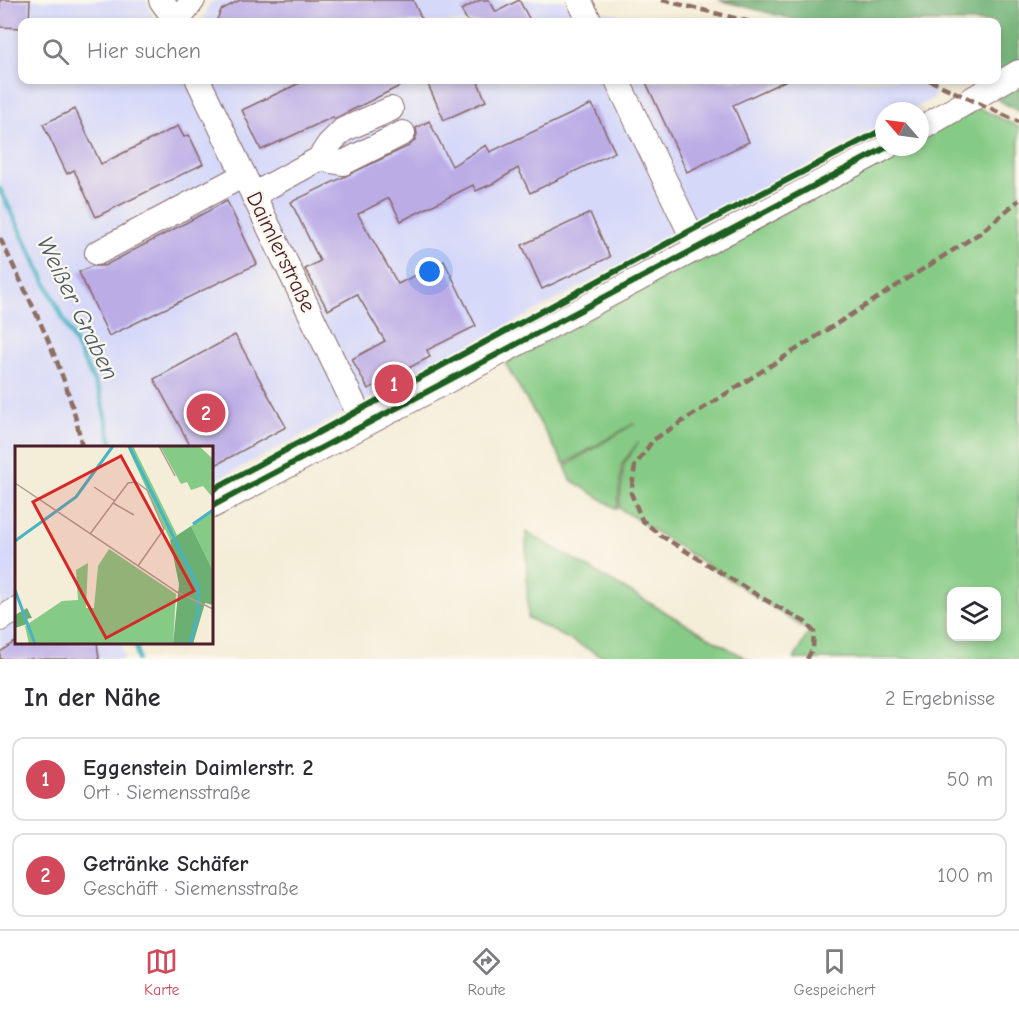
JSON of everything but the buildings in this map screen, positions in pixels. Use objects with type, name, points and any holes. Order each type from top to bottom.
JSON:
[{"type":"street","points":[[161,0],[174,18]]},
{"type":"street","points":[[180,18],[193,0]]},
{"type":"street","points":[[579,0],[588,18]]},
{"type":"street","points":[[1001,82],[1019,72]]},
{"type":"street","name":"Daimlerstraße","points":[[200,84],[364,425]]},
{"type":"street","points":[[619,84],[697,247]]},
{"type":"street","points":[[929,124],[998,84]]},
{"type":"street","points":[[319,159],[329,144],[343,130],[391,109]]},
{"type":"street","points":[[97,254],[248,185],[319,159],[344,163],[403,133]]},
{"type":"street","points":[[213,505],[875,153]]},
{"type":"street","points":[[0,619],[15,611]]},
{"type":"shaded area","points":[[0,0],[146,0],[154,18],[18,18],[18,84],[926,84],[934,86],[934,98],[927,102],[875,102],[875,130],[213,482],[213,446],[15,446],[15,644],[122,644],[124,659],[0,659]]},
{"type":"shaded area","points":[[217,0],[563,0],[570,8],[634,18],[204,18],[209,4]]},
{"type":"green space","points":[[719,0],[1019,0],[1019,112],[972,84],[1001,84],[1001,18],[789,18]]},
{"type":"green space","points":[[979,108],[1019,127],[1019,659],[794,659],[809,631],[619,508],[624,464],[639,441],[622,464],[617,509],[571,480],[565,466],[635,423],[564,464],[505,363],[889,156],[929,156],[929,135]]},
{"type":"green space","points":[[526,532],[747,659],[607,659],[528,618]]},
{"type":"waterway","name":"Weißer Graben","points":[[0,189],[100,394],[113,446]]},
{"type":"waterway","name":"Weißer Graben","points":[[136,644],[138,659]]},
{"type":"marked path","points":[[662,0],[735,18]]},
{"type":"marked path","points":[[938,84],[1019,122]]},
{"type":"marked path","points":[[807,659],[813,648],[814,632],[805,622],[660,535],[642,520],[631,493],[635,466],[653,440],[980,233],[1019,200]]},
{"type":"marked path","points":[[0,238],[59,367],[82,446]]},
{"type":"cycle path","points":[[213,489],[690,231],[875,134]]},
{"type":"cycle path","points":[[213,505],[875,153]]},
{"type":"place","name":"Eggenstein Daimlerstr. 2","points":[[394,384]]},
{"type":"place","name":"Getränke Schäfer","points":[[206,413]]}]
